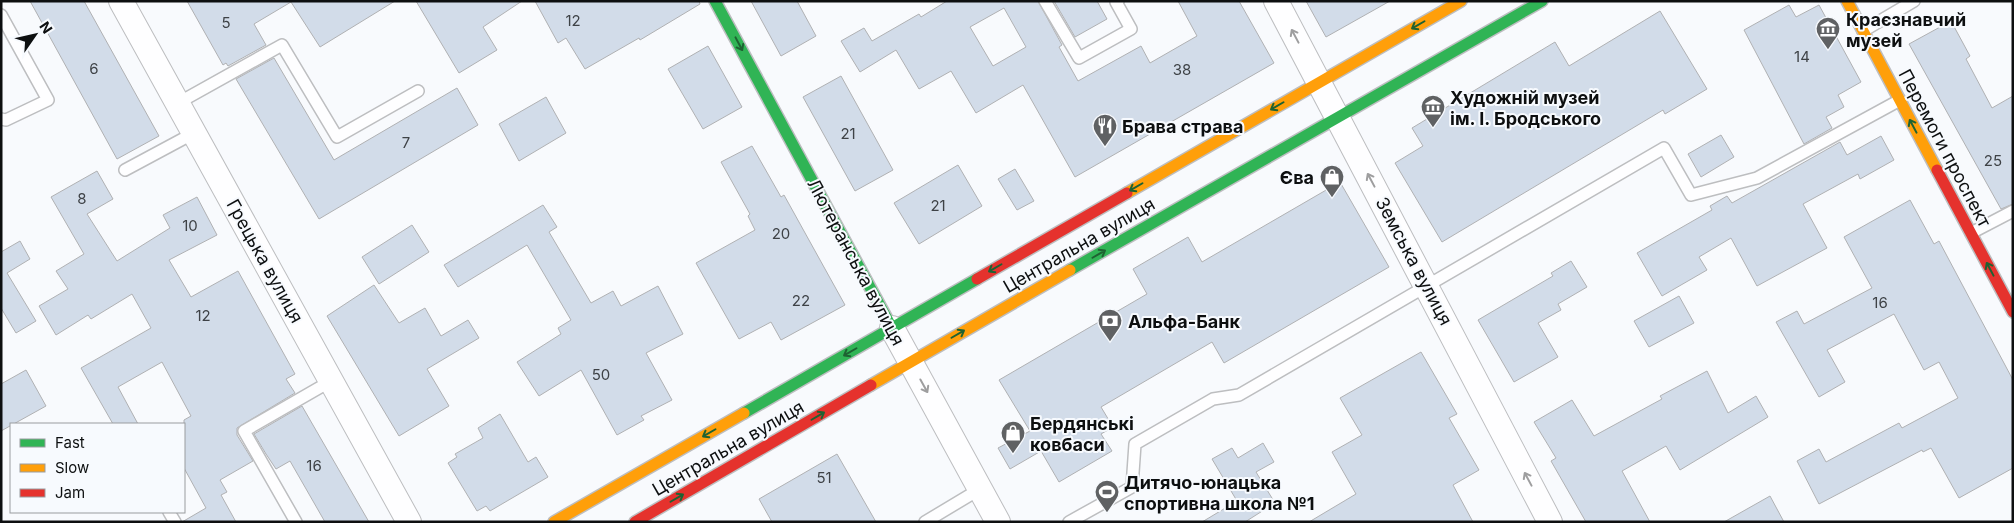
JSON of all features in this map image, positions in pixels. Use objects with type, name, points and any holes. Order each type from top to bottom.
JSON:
[{"type":"main road","name":"Лютеранська вулиця","points":[[715,1],[892,328]]},
{"type":"main road","name":"Центральна вулиця","points":[[554,522],[1461,1]]},
{"type":"main road","name":"Центральна вулиця","points":[[635,522],[910,362],[1542,1]]},
{"type":"main road","name":"Перемоги проспект","points":[[1847,1],[2013,312]]},
{"type":"street","name":"Грецька вулиця","points":[[121,1],[409,522]]},
{"type":"street","name":"Земська вулиця","points":[[1276,1],[1339,117],[1550,522]]},
{"type":"street","name":"Лютеранська вулиця","points":[[892,328],[998,522]]},
{"type":"lane","points":[[1045,1],[1079,58],[1132,29],[1116,2],[1118,1]]},
{"type":"lane","points":[[1863,32],[1914,1]]},
{"type":"lane","points":[[1,15],[48,100],[6,120],[1,119]]},
{"type":"lane","points":[[178,103],[282,45],[337,137],[418,91]]},
{"type":"lane","points":[[1069,522],[1132,487],[1136,444],[1213,399],[1239,395],[1664,148],[1691,195],[1757,178],[1900,100]]},
{"type":"lane","points":[[125,170],[194,133]]},
{"type":"lane","points":[[1971,233],[2013,211]]},
{"type":"lane","points":[[296,522],[244,431],[331,381]]},
{"type":"lane","points":[[925,522],[980,489]]},
{"type":"building","points":[[30,1],[84,1],[159,136],[117,159]]},
{"type":"building","points":[[187,1],[395,1],[320,47],[291,2],[254,24],[266,45],[228,66],[226,63],[223,65]]},
{"type":"building","points":[[416,1],[522,1],[483,27],[497,50],[459,73]]},
{"type":"building","points":[[535,1],[699,1],[700,4],[640,40],[639,38],[585,69],[566,38],[558,43]]},
{"type":"building","points":[[751,1],[797,1],[816,36],[781,56]]},
{"type":"building","points":[[947,1],[1038,1],[1062,45],[1059,47],[1078,81],[1141,46],[1150,63],[1197,36],[1178,1],[1239,1],[1274,63],[1075,177],[1023,85],[976,113],[951,71],[919,89],[896,50],[860,72],[841,41],[864,28],[872,41],[919,14],[921,17]],"holes":[[[1004,8],[1026,47],[993,66],[970,27]]]},
{"type":"building","points":[[1054,1],[1097,1],[1107,19],[1075,37]]},
{"type":"building","points":[[1306,1],[1390,1],[1326,37]]},
{"type":"building","points":[[1789,5],[1796,17],[1819,5],[1861,82],[1838,95],[1844,107],[1826,117],[1832,128],[1804,144],[1744,30]]},
{"type":"building","points":[[1660,11],[1707,89],[1665,114],[1663,110],[1442,242],[1395,163],[1423,146],[1412,128],[1555,42],[1569,66]]},
{"type":"building","points":[[1951,21],[1970,56],[1966,59],[1992,108],[2013,96],[2013,204],[2001,209],[1909,44]]},
{"type":"building","points":[[708,46],[742,107],[703,129],[668,69]]},
{"type":"building","points":[[274,58],[334,160],[457,88],[478,125],[319,219],[236,79]]},
{"type":"building","points":[[841,76],[893,170],[855,191],[803,97]]},
{"type":"building","points":[[546,97],[566,133],[519,161],[499,124]]},
{"type":"building","points":[[1721,135],[1734,157],[1701,177],[1688,154]]},
{"type":"building","points":[[1881,136],[1894,160],[1860,179],[1858,174],[1803,204],[1827,248],[1757,286],[1731,238],[1699,257],[1707,270],[1662,296],[1637,253],[1712,210],[1710,206],[1727,196],[1732,203],[1840,142],[1847,155]]},
{"type":"building","points":[[752,146],[781,197],[784,195],[845,305],[781,340],[771,322],[739,339],[696,263],[755,230],[748,216],[750,214],[721,162]]},
{"type":"building","points":[[958,165],[982,206],[919,244],[894,203]]},
{"type":"building","points":[[1015,169],[1034,201],[1017,210],[998,179]]},
{"type":"building","points":[[97,171],[113,199],[87,214],[117,261],[170,228],[163,215],[197,197],[217,235],[169,260],[191,297],[238,271],[295,374],[286,379],[295,393],[237,428],[237,435],[253,461],[220,480],[227,492],[221,495],[236,522],[182,522],[206,508],[185,470],[184,420],[191,416],[162,362],[118,387],[137,423],[112,423],[81,368],[151,328],[132,294],[91,319],[88,315],[56,335],[39,306],[68,289],[56,271],[84,254],[51,197]]},
{"type":"building","points":[[1340,182],[1389,267],[1224,363],[1212,342],[1101,407],[1113,427],[1101,434],[1112,451],[1059,482],[1041,451],[1010,469],[998,448],[1030,431],[999,380],[1147,294],[1133,269],[1188,237],[1202,262]]},
{"type":"building","points":[[1910,200],[1934,244],[1939,241],[2013,380],[2013,468],[1959,498],[1931,448],[1923,452],[1922,450],[1819,504],[1797,461],[1819,449],[1826,462],[1899,423],[1902,428],[1958,398],[1939,362],[1924,370],[1894,314],[1827,350],[1845,382],[1819,397],[1776,322],[1797,311],[1804,324],[1872,288],[1844,237]]},
{"type":"building","points":[[543,205],[557,227],[549,232],[591,303],[613,291],[621,306],[658,286],[683,334],[646,353],[672,400],[641,416],[644,420],[617,435],[581,370],[539,396],[517,362],[561,334],[558,328],[571,320],[527,245],[458,287],[444,265]]},
{"type":"building","points":[[412,225],[429,252],[379,284],[362,257]]},
{"type":"building","points":[[20,241],[30,259],[7,273],[36,321],[16,333],[1,308],[1,252]]},
{"type":"building","points":[[1571,261],[1587,287],[1558,304],[1561,310],[1538,323],[1558,357],[1514,382],[1478,320],[1553,276],[1551,273]]},
{"type":"building","points":[[374,285],[399,323],[425,308],[441,336],[468,320],[479,338],[427,369],[449,406],[399,436],[327,316]]},
{"type":"building","points":[[1679,296],[1694,323],[1649,347],[1634,321]]},
{"type":"building","points":[[1421,352],[1457,414],[1449,418],[1479,470],[1453,485],[1473,522],[1309,522],[1356,494],[1332,452],[1362,435],[1340,398]]},
{"type":"building","points":[[26,370],[46,406],[15,423],[10,423],[10,426],[1,431],[1,384]]},
{"type":"building","points":[[1707,371],[1728,413],[1756,396],[1768,417],[1680,470],[1666,446],[1622,471],[1650,522],[1586,522],[1551,461],[1556,458],[1534,422],[1572,400],[1594,436],[1662,399],[1660,396]]},
{"type":"building","points":[[302,406],[369,522],[325,522],[290,461],[276,469],[254,434]]},
{"type":"building","points":[[500,414],[528,462],[536,457],[548,477],[490,511],[486,506],[477,511],[448,463],[457,457],[455,454],[483,438],[478,428]]},
{"type":"building","points":[[1263,443],[1274,462],[1256,472],[1275,503],[1245,522],[1202,522],[1237,501],[1212,459],[1232,448],[1238,458]]},
{"type":"building","points":[[837,454],[876,522],[772,522],[759,499]]},
{"type":"building","points":[[1770,496],[1784,522],[1724,522]]},
{"type":"traffic: fast","points":[[715,1],[892,328]]},
{"type":"traffic: fast","points":[[1070,270],[1542,1]]},
{"type":"traffic: fast","points":[[744,413],[977,279]]},
{"type":"traffic: slow","points":[[1127,193],[1461,1]]},
{"type":"traffic: slow","points":[[1847,1],[1937,170]]},
{"type":"traffic: slow","points":[[871,385],[1070,270]]},
{"type":"traffic: slow","points":[[554,522],[744,413]]},
{"type":"traffic: jam","points":[[1937,170],[2013,312]]},
{"type":"traffic: jam","points":[[977,279],[1127,193]]},
{"type":"traffic: jam","points":[[635,522],[871,385]]},
{"type":"place","name":"Краєзнавчий музей","points":[[1828,50]]},
{"type":"place","name":"Художній музей ім. І. Бродського","points":[[1433,128]]},
{"type":"place","name":"Брава страва","points":[[1105,147]]},
{"type":"place","name":"Єва","points":[[1332,198]]},
{"type":"place","name":"Альфа-Банк","points":[[1110,342]]},
{"type":"place","name":"Бердянські ковбаси","points":[[1013,454]]},
{"type":"place","name":"Дитячо-юнацька спортивна школа №1","points":[[1107,513]]}]
